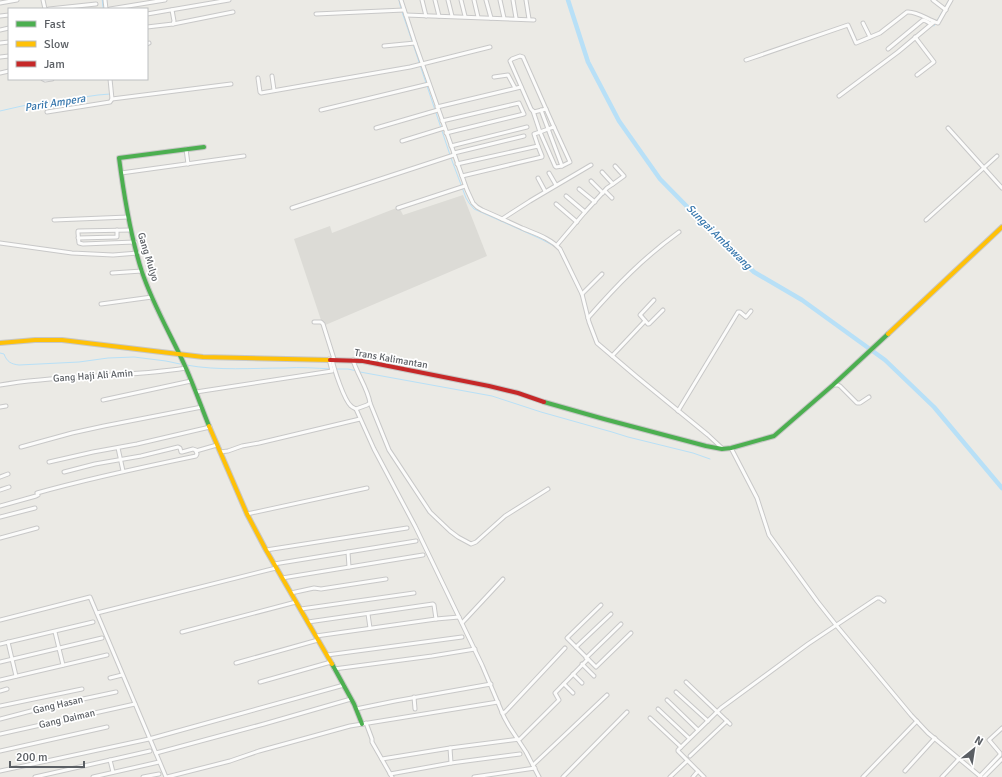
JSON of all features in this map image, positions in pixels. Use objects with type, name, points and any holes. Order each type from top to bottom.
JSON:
[{"type":"main road","points":[[186,149],[204,147]]},
{"type":"main road","name":"Gang Mulyo","points":[[186,149],[119,158],[128,217],[142,271],[152,298],[180,354],[247,514],[275,566],[327,655],[364,724]]},
{"type":"main road","name":"Trans Kalimantan","points":[[0,342],[62,340],[215,358],[353,360],[489,386],[525,395],[604,420],[706,446],[722,449],[731,448],[774,436],[789,424],[833,385],[1002,227]]},
{"type":"street","points":[[0,3],[17,0]]},
{"type":"street","points":[[116,8],[164,0]]},
{"type":"street","points":[[148,14],[229,0]]},
{"type":"street","points":[[401,0],[421,65],[442,121],[442,128],[446,133],[462,176],[462,187],[471,200],[482,210],[544,237],[557,245],[582,294],[588,318],[597,343],[708,435],[722,449]]},
{"type":"street","points":[[422,0],[426,16]]},
{"type":"street","points":[[435,0],[439,16]]},
{"type":"street","points":[[448,0],[452,16]]},
{"type":"street","points":[[461,0],[465,16]]},
{"type":"street","points":[[474,0],[478,17]]},
{"type":"street","points":[[486,0],[491,18]]},
{"type":"street","points":[[500,0],[504,18]]},
{"type":"street","points":[[513,0],[516,18]]},
{"type":"street","points":[[526,0],[529,19]]},
{"type":"street","points":[[932,0],[946,10]]},
{"type":"street","points":[[839,96],[934,23],[946,10],[951,0]]},
{"type":"street","points":[[58,8],[96,4]]},
{"type":"street","points":[[172,10],[174,21],[173,24]]},
{"type":"street","points":[[316,14],[404,10]]},
{"type":"street","points":[[148,27],[173,24],[233,12]]},
{"type":"street","points":[[746,60],[848,25],[856,43],[880,33],[907,12],[916,13],[934,23]]},
{"type":"street","points":[[406,15],[465,16],[534,20]]},
{"type":"street","points":[[888,49],[923,20],[934,23]]},
{"type":"street","points":[[863,23],[870,37]]},
{"type":"street","points":[[915,37],[934,62],[917,75]]},
{"type":"street","points":[[384,46],[415,43]]},
{"type":"street","points":[[258,78],[260,92],[421,65],[490,47]]},
{"type":"street","points":[[520,56],[523,57],[570,161],[569,163],[562,166],[555,166],[521,87],[510,61],[520,56]]},
{"type":"street","points":[[272,76],[274,90]]},
{"type":"street","points":[[494,77],[509,76],[515,88]]},
{"type":"street","points":[[110,80],[112,100]]},
{"type":"street","points":[[47,112],[110,102],[112,100],[231,84]]},
{"type":"street","points":[[321,110],[428,85]]},
{"type":"street","points":[[376,128],[437,109],[521,87]]},
{"type":"street","points":[[442,121],[519,103],[524,114],[446,133]]},
{"type":"street","points":[[533,112],[546,108]]},
{"type":"street","points":[[540,110],[562,166]]},
{"type":"street","points":[[451,146],[527,127]]},
{"type":"street","points":[[462,176],[542,158],[534,134],[554,127]]},
{"type":"street","points":[[402,141],[442,128]]},
{"type":"street","points":[[948,128],[1002,188]]},
{"type":"street","points":[[292,208],[454,154],[524,136]]},
{"type":"street","points":[[457,164],[538,146]]},
{"type":"street","points":[[186,149],[188,164]]},
{"type":"street","points":[[121,173],[244,156]]},
{"type":"street","points":[[926,220],[997,156]]},
{"type":"street","points":[[502,219],[545,191],[591,165]]},
{"type":"street","points":[[557,245],[604,192],[612,184],[624,176],[615,166]]},
{"type":"street","points":[[602,172],[612,184]]},
{"type":"street","points":[[549,173],[556,185]]},
{"type":"street","points":[[538,178],[545,191]]},
{"type":"street","points":[[591,181],[612,198]]},
{"type":"street","points":[[398,208],[462,187]]},
{"type":"street","points":[[579,189],[595,202]]},
{"type":"street","points":[[566,196],[585,212]]},
{"type":"street","points":[[556,204],[577,222]]},
{"type":"street","points":[[54,220],[128,217]]},
{"type":"street","points":[[78,238],[117,237],[116,230]]},
{"type":"street","points":[[131,230],[78,231],[78,238],[80,244],[134,242]]},
{"type":"street","points":[[588,318],[634,269],[679,232]]},
{"type":"street","points":[[0,243],[77,254],[113,255],[138,253]]},
{"type":"street","points":[[112,273],[142,271]]},
{"type":"street","points":[[582,294],[602,274]]},
{"type":"street","points":[[101,304],[152,298]]},
{"type":"street","points":[[654,300],[640,315],[645,321],[649,324],[663,310]]},
{"type":"street","points":[[678,411],[738,312],[746,316],[751,311]]},
{"type":"street","points":[[612,356],[645,321]]},
{"type":"street","points":[[314,322],[323,323],[327,334],[333,369],[346,399],[350,405],[355,408],[475,649],[502,713],[539,777]]},
{"type":"street","points":[[353,360],[389,450],[427,508],[450,531],[465,541],[471,544],[476,542],[505,516],[548,489]]},
{"type":"street","name":"Gang Haji Ali Amin","points":[[0,385],[37,380],[156,372],[185,366]]},
{"type":"street","points":[[196,392],[331,371],[333,369]]},
{"type":"street","points":[[103,400],[191,381]]},
{"type":"street","points":[[833,385],[838,384],[857,403],[860,403],[869,397]]},
{"type":"street","points":[[356,410],[370,403]]},
{"type":"street","points":[[0,407],[6,406]]},
{"type":"street","points":[[21,447],[98,428],[202,407]]},
{"type":"street","points":[[220,452],[360,419]]},
{"type":"street","points":[[49,462],[210,427]]},
{"type":"street","points":[[64,472],[178,447],[182,452],[193,449],[196,451],[217,445]]},
{"type":"street","points":[[118,448],[123,471]]},
{"type":"street","points":[[731,448],[756,498],[769,535],[836,625],[917,721],[959,759],[982,777]]},
{"type":"street","points":[[0,506],[36,496],[38,495],[37,493],[48,490],[123,471],[196,456],[196,451]]},
{"type":"street","points":[[0,477],[8,474]]},
{"type":"street","points":[[0,490],[9,487]]},
{"type":"street","points":[[247,514],[283,504],[366,488]]},
{"type":"street","points":[[0,517],[35,508]]},
{"type":"street","points":[[0,538],[37,528]]},
{"type":"street","points":[[266,550],[407,528]]},
{"type":"street","points":[[97,613],[275,566],[416,541]]},
{"type":"street","points":[[348,552],[349,567]]},
{"type":"street","points":[[282,578],[422,555]]},
{"type":"street","points":[[462,623],[503,579]]},
{"type":"street","points":[[291,593],[314,588],[321,589],[386,580]]},
{"type":"street","points":[[301,609],[414,593]]},
{"type":"street","points":[[0,620],[90,597],[166,777],[230,761],[331,731],[364,724],[498,702]]},
{"type":"street","points":[[704,777],[678,751],[680,747],[718,712],[808,644],[877,598],[884,601]]},
{"type":"street","points":[[182,632],[296,602]]},
{"type":"street","points":[[308,622],[433,604],[436,619]]},
{"type":"street","points":[[601,605],[568,637],[596,667],[631,634]]},
{"type":"street","points":[[368,614],[370,628]]},
{"type":"street","points":[[576,647],[611,614]]},
{"type":"street","points":[[236,662],[317,638],[370,628],[459,617]]},
{"type":"street","points":[[0,644],[93,622]]},
{"type":"street","points":[[382,759],[520,739],[559,700],[555,693],[621,624]]},
{"type":"street","points":[[55,632],[63,665]]},
{"type":"street","points":[[327,655],[462,637]]},
{"type":"street","points":[[0,662],[102,638]]},
{"type":"street","points":[[8,642],[16,676]]},
{"type":"street","points":[[502,713],[505,712],[565,648]]},
{"type":"street","points":[[334,668],[475,649]]},
{"type":"street","points":[[0,680],[107,656]]},
{"type":"street","points":[[260,682],[330,662]]},
{"type":"street","points":[[582,664],[594,676]]},
{"type":"street","points":[[573,674],[582,683]]},
{"type":"street","points":[[110,678],[122,675]]},
{"type":"street","points":[[686,682],[728,723],[690,756]]},
{"type":"street","points":[[356,709],[414,697],[491,684]]},
{"type":"street","points":[[564,684],[573,693]]},
{"type":"street","points":[[0,772],[150,739],[344,686]]},
{"type":"street","points":[[0,706],[82,689]]},
{"type":"street","points":[[0,691],[7,690]]},
{"type":"street","name":"Gang Hasan","points":[[0,719],[45,707],[116,692]]},
{"type":"street","points":[[676,692],[708,721]]},
{"type":"street","points":[[474,777],[534,767],[607,695]]},
{"type":"street","points":[[414,697],[416,709]]},
{"type":"street","points":[[156,753],[351,699]]},
{"type":"street","points":[[667,700],[698,730]]},
{"type":"street","name":"Gang Daiman","points":[[0,734],[135,704]]},
{"type":"street","points":[[658,709],[690,738]]},
{"type":"street","points":[[563,777],[628,712]]},
{"type":"street","points":[[650,718],[680,747]]},
{"type":"street","points":[[862,777],[917,721]]},
{"type":"street","points":[[364,724],[372,739],[372,742],[391,775],[451,763],[520,754]]},
{"type":"street","points":[[0,751],[107,727]]},
{"type":"street","points":[[982,777],[1000,755],[1000,752],[989,740],[1002,728]]},
{"type":"street","points":[[905,771],[935,738]]},
{"type":"street","points":[[998,750],[1002,746]]},
{"type":"street","points":[[450,748],[451,763]]},
{"type":"street","points":[[35,777],[150,751]]},
{"type":"street","points":[[942,777],[959,759]]},
{"type":"street","points":[[982,777],[1002,759]]},
{"type":"street","points":[[110,760],[113,772]]},
{"type":"street","points":[[670,777],[687,761]]},
{"type":"street","points":[[93,777],[160,762]]},
{"type":"street","points":[[693,777],[698,771]]},
{"type":"street","points":[[143,777],[160,774]]},
{"type":"shaded area","points":[[463,195],[487,256],[323,326],[294,239],[330,226],[332,233],[399,207],[403,215]]},
{"type":"waterway","points":[[103,0],[104,8]]},
{"type":"waterway","points":[[399,0],[401,9]]},
{"type":"waterway","name":"Sungai Ambawang","points":[[568,0],[588,62],[619,121],[660,179],[754,272],[802,300],[885,360],[934,407],[1002,488]]},
{"type":"waterway","points":[[934,26],[949,0]]},
{"type":"waterway","points":[[402,12],[412,41]]},
{"type":"waterway","points":[[413,44],[426,83]]},
{"type":"waterway","points":[[427,86],[435,110]]},
{"type":"waterway","name":"Parit Ampera","points":[[0,111],[22,106],[110,94],[110,92]]},
{"type":"waterway","points":[[436,113],[450,155]]},
{"type":"waterway","points":[[451,158],[466,198],[474,209],[554,246]]},
{"type":"waterway","points":[[0,353],[4,354],[6,359],[10,362],[19,365],[134,357],[180,364]]},
{"type":"waterway","points":[[186,365],[223,369],[331,369]]},
{"type":"waterway","points":[[336,369],[357,371]]},
{"type":"waterway","points":[[360,372],[492,396],[541,412],[628,437],[693,453],[710,459]]},
{"type":"traffic: fast","points":[[204,147],[119,158],[134,244],[146,284],[180,354],[209,426]]},
{"type":"traffic: fast","points":[[544,402],[706,446],[722,449],[731,448],[774,436],[833,385],[888,334]]},
{"type":"traffic: fast","points":[[332,664],[354,704],[362,724]]},
{"type":"traffic: slow","points":[[888,334],[1002,227]]},
{"type":"traffic: slow","points":[[0,343],[35,340],[62,340],[203,357],[330,360]]},
{"type":"traffic: slow","points":[[209,426],[247,514],[266,550],[332,664]]},
{"type":"traffic: jam","points":[[330,360],[363,361],[489,386],[518,393],[544,402]]}]
